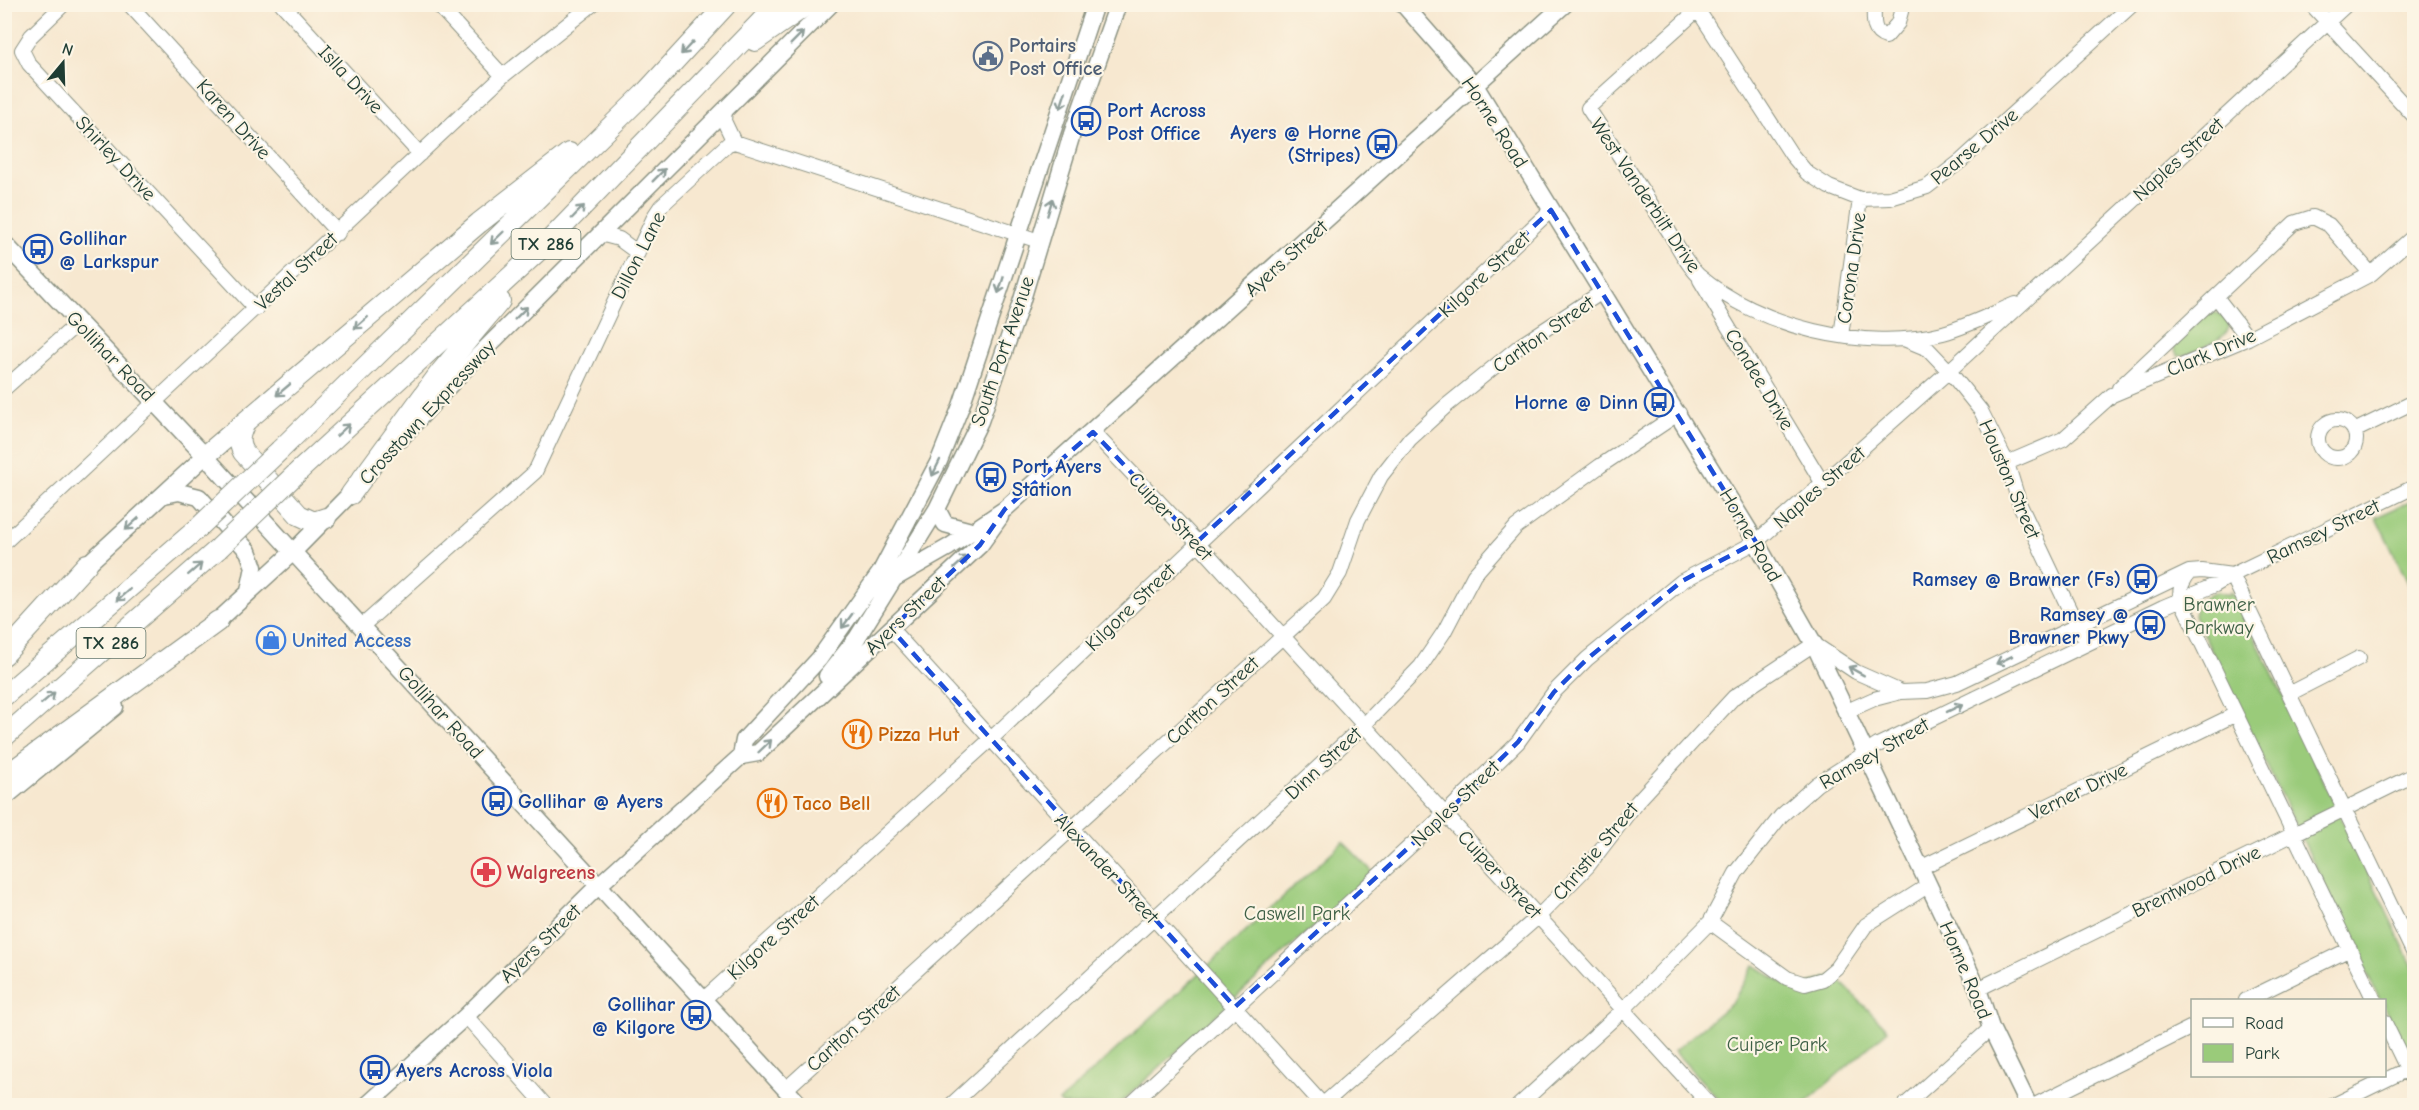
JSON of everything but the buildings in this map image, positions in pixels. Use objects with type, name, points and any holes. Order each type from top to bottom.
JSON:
[{"type":"highway","name":"TX 286","points":[[4,696],[198,528],[280,450],[644,94],[727,4]]},
{"type":"highway","name":"Crosstown Expressway","points":[[4,737],[218,549],[300,470],[547,243],[778,4]]},
{"type":"highway","points":[[718,67],[808,4]]},
{"type":"highway","points":[[205,456],[479,223],[644,94]]},
{"type":"highway","points":[[351,494],[439,375],[547,243]]},
{"type":"highway","points":[[245,423],[240,433],[239,444],[243,452],[299,515],[314,522],[326,518]]},
{"type":"highway","points":[[4,655],[87,564]]},
{"type":"highway","points":[[4,777],[218,621]]},
{"type":"main road","name":"Crosstown Expressway","points":[[4,798],[218,621],[293,552],[351,494],[457,377],[831,4]]},
{"type":"main road","name":"South Port Avenue","points":[[783,727],[857,638],[949,439],[1095,4]]},
{"type":"main road","name":"South Port Avenue","points":[[887,576],[937,509],[980,422],[1021,303],[1072,134],[1118,4]]},
{"type":"main road","name":"Horne Road","points":[[1403,4],[1476,87],[1756,542],[1814,644],[1978,989],[1991,1028],[2031,1106]]},
{"type":"main road","name":"Ayers Street","points":[[741,756],[744,740],[819,659],[887,576],[971,531],[1005,509],[1476,87],[1565,4]]},
{"type":"main road","name":"Gollihar Road","points":[[4,243],[362,626],[801,1106]]},
{"type":"main road","points":[[4,639],[205,456]]},
{"type":"main road","points":[[164,495],[180,492],[199,497],[248,551],[254,567],[249,591]]},
{"type":"main road","points":[[937,509],[945,524],[971,531]]},
{"type":"main road","name":"Ayers Street","points":[[366,1106],[466,1016],[599,885],[741,756],[758,753],[783,727],[891,629],[980,545],[1005,509]]},
{"type":"street","name":"Shirley Drive","points":[[64,4],[31,36],[22,50],[29,64],[256,309]]},
{"type":"street","name":"Karen Drive","points":[[129,4],[338,233]]},
{"type":"street","name":"Islla Drive","points":[[282,4],[420,154]]},
{"type":"street","points":[[437,4],[503,76]]},
{"type":"street","name":"Vestal Street","points":[[4,543],[338,233],[503,76],[593,4]]},
{"type":"street","points":[[1874,4],[1875,30],[1879,35],[1886,36],[1893,32],[1898,23],[1903,4]]},
{"type":"street","name":"Pearse Drive","points":[[1699,6],[1791,154],[1814,178],[1829,187],[1860,199],[1890,198],[1927,187],[1962,160],[2133,4]]},
{"type":"street","points":[[2311,4],[2415,116]]},
{"type":"street","name":"Naples Street","points":[[1129,1106],[1445,814],[1518,742],[1554,692],[1587,658],[1682,581],[1756,542],[1949,371],[2347,4]]},
{"type":"street","name":"West Vanderbilt Drive","points":[[1699,6],[1588,108],[1696,274],[1738,303],[1792,325],[1841,336],[1879,340],[1943,333],[2023,302]]},
{"type":"street","points":[[725,110],[724,121],[734,142],[1039,241]]},
{"type":"street","name":"Dillon Lane","points":[[362,626],[535,472],[655,215],[661,206],[723,148],[734,142]]},
{"type":"street","name":"Corona Drive","points":[[1841,336],[1860,199]]},
{"type":"street","name":"Kilgore Street","points":[[704,999],[991,739],[1551,210]]},
{"type":"street","points":[[2112,395],[2294,223],[2313,217],[2329,225],[2371,274]]},
{"type":"street","points":[[600,234],[618,239],[638,253]]},
{"type":"street","name":"Clark Drive","points":[[2007,463],[2063,439],[2112,395],[2248,338],[2371,274],[2415,236]]},
{"type":"street","name":"Condee Drive","points":[[1696,274],[1823,484]]},
{"type":"street","name":"Carlton Street","points":[[786,1089],[1324,599],[1340,573],[1358,520],[1381,476],[1410,439],[1446,406],[1521,345],[1602,292]]},
{"type":"street","points":[[2217,298],[2248,338]]},
{"type":"street","points":[[4,389],[79,322]]},
{"type":"street","name":"Houston Street","points":[[1904,339],[1928,349],[1981,411],[2007,463],[2020,505],[2086,644]]},
{"type":"street","points":[[2354,431],[2415,402]]},
{"type":"street","name":"Dinn Street","points":[[950,1106],[1363,726],[1421,666],[1444,632],[1474,575],[1516,527],[1678,413]]},
{"type":"street","name":"Cuiper Street","points":[[1093,432],[1197,542],[1710,1105]]},
{"type":"street","name":"Ramsey Street","points":[[1518,1106],[1624,1010],[1710,922],[1736,873],[1781,816],[1817,784],[1878,745],[2415,487]]},
{"type":"street","name":"Ramsey Street","points":[[1845,711],[1874,699],[1901,692],[1927,691],[1958,683],[2189,572],[2202,571],[2232,575]]},
{"type":"street","points":[[2189,572],[2182,583],[2179,594],[2181,600],[2374,999]]},
{"type":"street","points":[[2232,575],[2415,954]]},
{"type":"street","name":"Alexander Street","points":[[891,629],[1322,1105]]},
{"type":"street","points":[[1814,644],[1856,672],[1901,692]]},
{"type":"street","name":"Christie Street","points":[[1322,1105],[1539,916],[1588,866],[1637,802],[1734,697],[1814,644]]},
{"type":"street","points":[[2289,694],[2359,658]]},
{"type":"street","name":"Verner Drive","points":[[1920,868],[2236,714]]},
{"type":"street","name":"Brentwood Drive","points":[[1978,989],[2293,832],[2415,775]]},
{"type":"street","points":[[1710,922],[1787,978],[1805,984],[1823,979],[1836,968],[1866,925],[1929,885]]},
{"type":"street","points":[[2401,927],[2415,920]]},
{"type":"street","points":[[2248,999],[2350,949]]},
{"type":"street","points":[[466,1016],[546,1106]]},
{"type":"street","points":[[2386,1023],[2411,1068],[2415,1083]]},
{"type":"street","points":[[1904,1106],[1991,1028]]},
{"type":"street","points":[[2031,1106],[2191,1028]]},
{"type":"street","points":[[2332,1106],[2411,1068]]},
{"type":"highlighted area","points":[[1551,210],[1756,542],[1682,581],[1587,659],[1554,692],[1518,742],[1445,814],[1235,1007],[891,629],[980,545],[1005,509],[1093,432],[1197,542]]},
{"type":"green space","points":[[2214,312],[2225,318],[2229,325],[2227,332],[2211,343],[2184,356],[2178,356],[2173,347],[2175,342],[2206,314]]},
{"type":"green space","points":[[2414,500],[2414,595],[2376,517]]},
{"type":"green space","name":"Brawner Parkway","points":[[2217,592],[2229,595],[2230,592],[2236,598],[2414,969],[2414,1071],[2386,1011],[2386,999],[2380,999],[2194,615],[2197,606],[2208,595]]},
{"type":"green space","name":"Caswell Park","points":[[1343,842],[1373,872],[1118,1105],[1062,1105],[1059,1102]]},
{"type":"green space","name":"Cuiper Park","points":[[1754,965],[1784,984],[1798,988],[1834,975],[1888,1030],[1803,1105],[1724,1105],[1674,1051],[1732,1003]]},
{"type":"place","name":"Portairs Post Office","points":[[988,56]]},
{"type":"place","name":"Port Across Post Office","points":[[1086,121]]},
{"type":"place","name":"Ayers @ Horne (Stripes)","points":[[1382,144]]},
{"type":"place","name":"Gollihar @ Larkspur","points":[[38,249]]},
{"type":"place","name":"Horne @ Dinn","points":[[1659,402]]},
{"type":"place","name":"Port Ayers Station","points":[[991,477]]},
{"type":"place","name":"Ramsey @ Brawner (Fs)","points":[[2142,579]]},
{"type":"place","name":"Ramsey @ Brawner Pkwy","points":[[2150,625]]},
{"type":"place","name":"United Access","points":[[271,640]]},
{"type":"place","name":"Pizza Hut","points":[[857,734]]},
{"type":"place","name":"Gollihar @ Ayers","points":[[497,801]]},
{"type":"place","name":"Taco Bell","points":[[772,803]]},
{"type":"place","name":"Walgreens","points":[[486,872]]},
{"type":"place","name":"Gollihar @ Kilgore","points":[[696,1015]]},
{"type":"place","name":"Ayers Across Viola","points":[[375,1070]]}]
